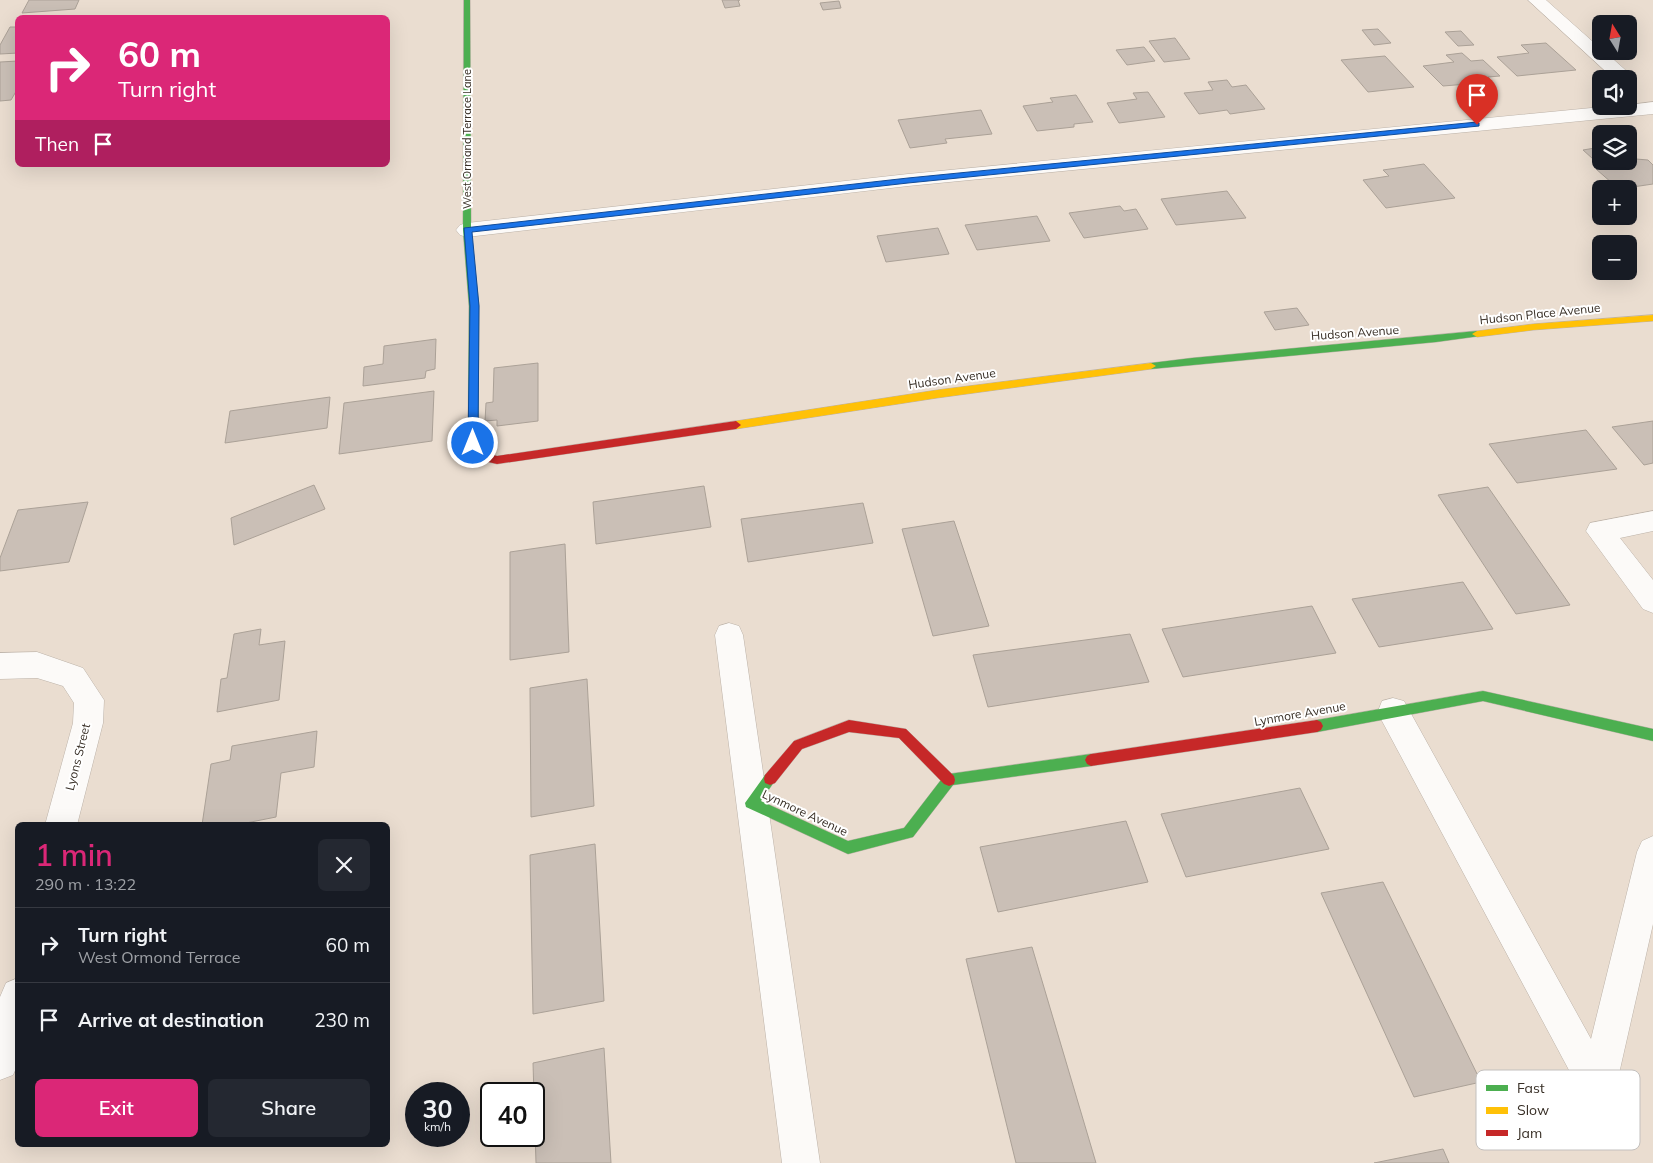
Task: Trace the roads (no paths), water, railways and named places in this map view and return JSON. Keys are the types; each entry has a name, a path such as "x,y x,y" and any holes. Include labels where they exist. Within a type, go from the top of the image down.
{"street":[{"name":"West Ormand Terrace Lane","path":"467,0 467,230 474,306 473,443 480,456"},
{"path":"1536,0 1615,70"},
{"path":"1637,89 1653,103"},
{"path":"467,230 908,180 1653,108"},
{"name":"Hudson Place Avenue","path":"1430,340 1533,327 1653,318"},
{"name":"Hudson Avenue","path":"480,456 497,460 560,452 937,394 1212,358 1430,340"},
{"path":"1653,521 1599,531 1653,601"},
{"path":"729,635 801,1163"},
{"name":"Lyons Street","path":"0,666 37,665 73,676 89,700 88,724 62,822"},
{"name":"Lynmore Avenue","path":"948,780 902,733 849,726 798,745 751,803 848,848 908,833 948,780 1266,735 1483,696 1653,735"},
{"path":"1393,711 1589,1070"},
{"path":"1602,1070 1653,852"},
{"path":"0,1062 15,1006"}]}
